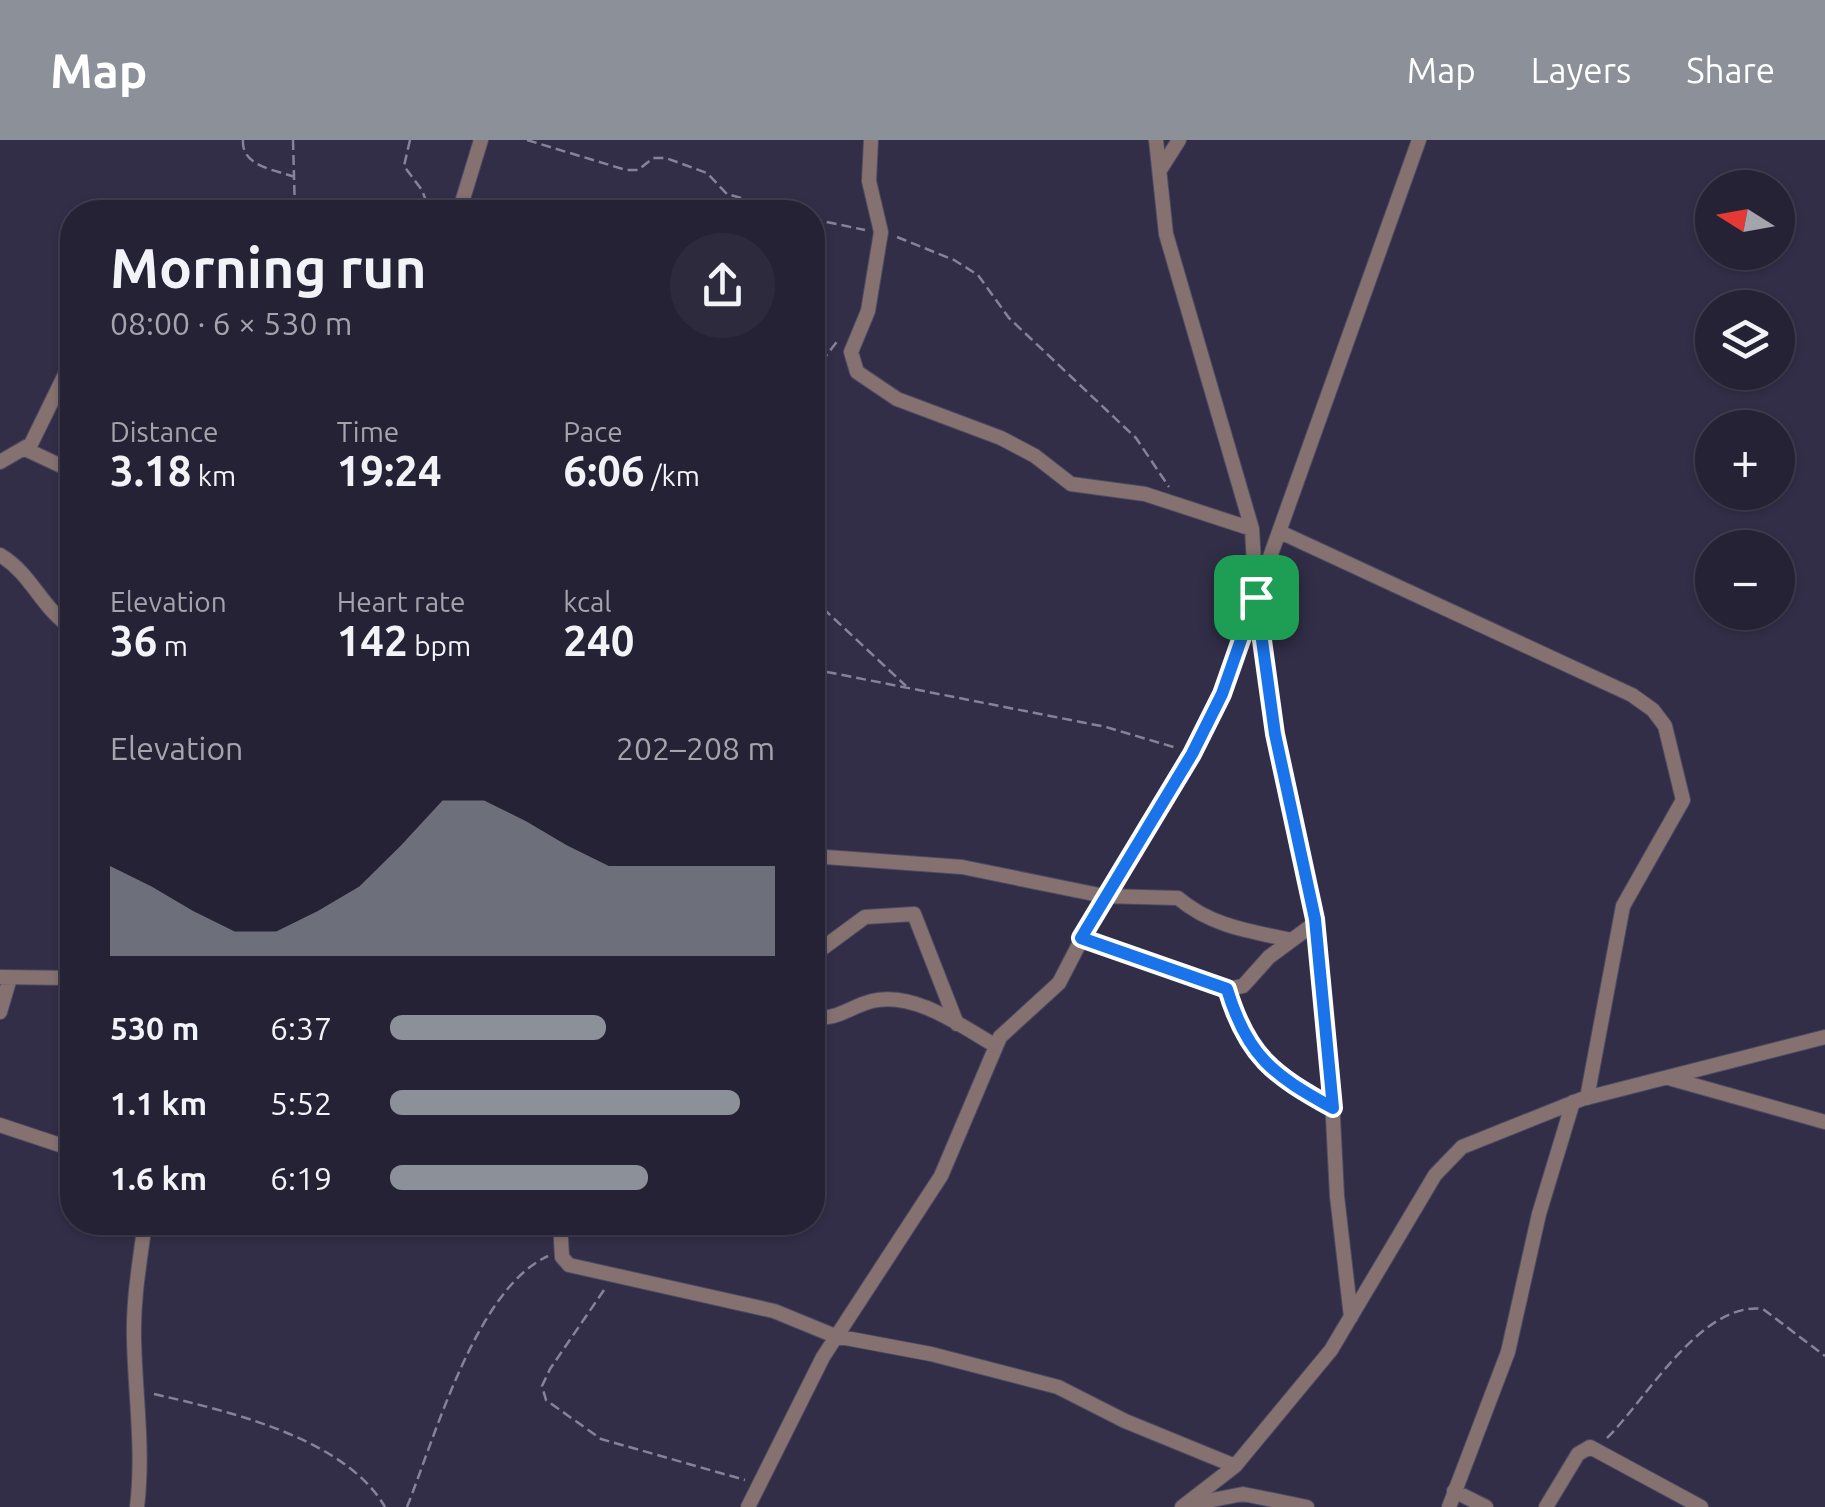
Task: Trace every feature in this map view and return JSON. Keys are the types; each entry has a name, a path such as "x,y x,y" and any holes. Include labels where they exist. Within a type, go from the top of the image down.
{"street":[{"path":"463,200 481,140"},
{"path":"870,140 869,182 881,232 870,301 851,352 857,372 897,400 1001,438 1071,484 1145,494 1252,530"},
{"path":"1156,140 1166,234 1252,530 1256,597 1275,734 1315,923 1333,1108 1337,1196 1352,1317"},
{"path":"1159,171 1178,140"},
{"path":"748,1507 835,1336 941,1176 1007,1027 1048,996 1104,896 1192,754 1222,694 1418,140"},
{"path":"0,462 25,449 60,383"},
{"path":"25,449 60,465"},
{"path":"1280,532 1632,695 1661,718 1680,776 1682,806 1654,847 1624,906 1580,1100 1539,1214 1508,1352 1449,1507"},
{"path":"0,555 27,574 60,619"},
{"path":"825,857 962,867 1104,896 1132,893 1178,898 1200,916 1239,930 1291,940"},
{"path":"825,946 865,917 914,914 957,1024"},
{"path":"1081,938 1227,989 1243,986 1291,940 1315,923"},
{"path":"0,1012 5,978 24,974 60,977"},
{"path":"825,1019 871,1001 890,1000 915,1004 996,1046"},
{"path":"1184,1506 1235,1466 1287,1406 1352,1317 1446,1161 1489,1135 1580,1100 1825,1037"},
{"path":"1670,1078 1825,1122"},
{"path":"0,1125 60,1145"},
{"path":"137,1507 142,1442 136,1278 144,1235"},
{"path":"560,1235 560,1250 568,1265 774,1311 835,1336 931,1354 1058,1386 1125,1421 1235,1466"},
{"path":"1546,1507 1581,1450 1596,1448 1701,1507"},
{"path":"1454,1491 1486,1507"},
{"path":"1184,1506 1243,1494 1307,1507"}],"path":[{"path":"243,140 242,150 250,160 296,178"},
{"path":"293,140 295,200"},
{"path":"410,140 404,166 426,200"},
{"path":"526,140 626,170 638,170 653,158 666,158 707,173 728,194 749,200"},
{"path":"825,221 881,232 954,260 978,275 1009,318 1136,438 1182,506"},
{"path":"825,610 907,688"},
{"path":"825,672 1106,726 1192,754"},
{"path":"1227,989 1242,1038 1258,1057 1274,1073 1333,1108"},
{"path":"407,1507 457,1382 496,1306 530,1264 560,1250"},
{"path":"613,1276 550,1369 542,1386 546,1400 601,1439 760,1483"},
{"path":"1596,1448 1693,1338 1733,1313 1763,1309 1825,1356"},
{"path":"138,1390 278,1429 345,1461 385,1507"}],"route":[{"path":"1256,597 1275,734 1315,919 1333,1108 1274,1073 1258,1057 1242,1038 1227,989 1150,966 1106,944 1081,938 1192,754 1222,694 1256,597"}]}
